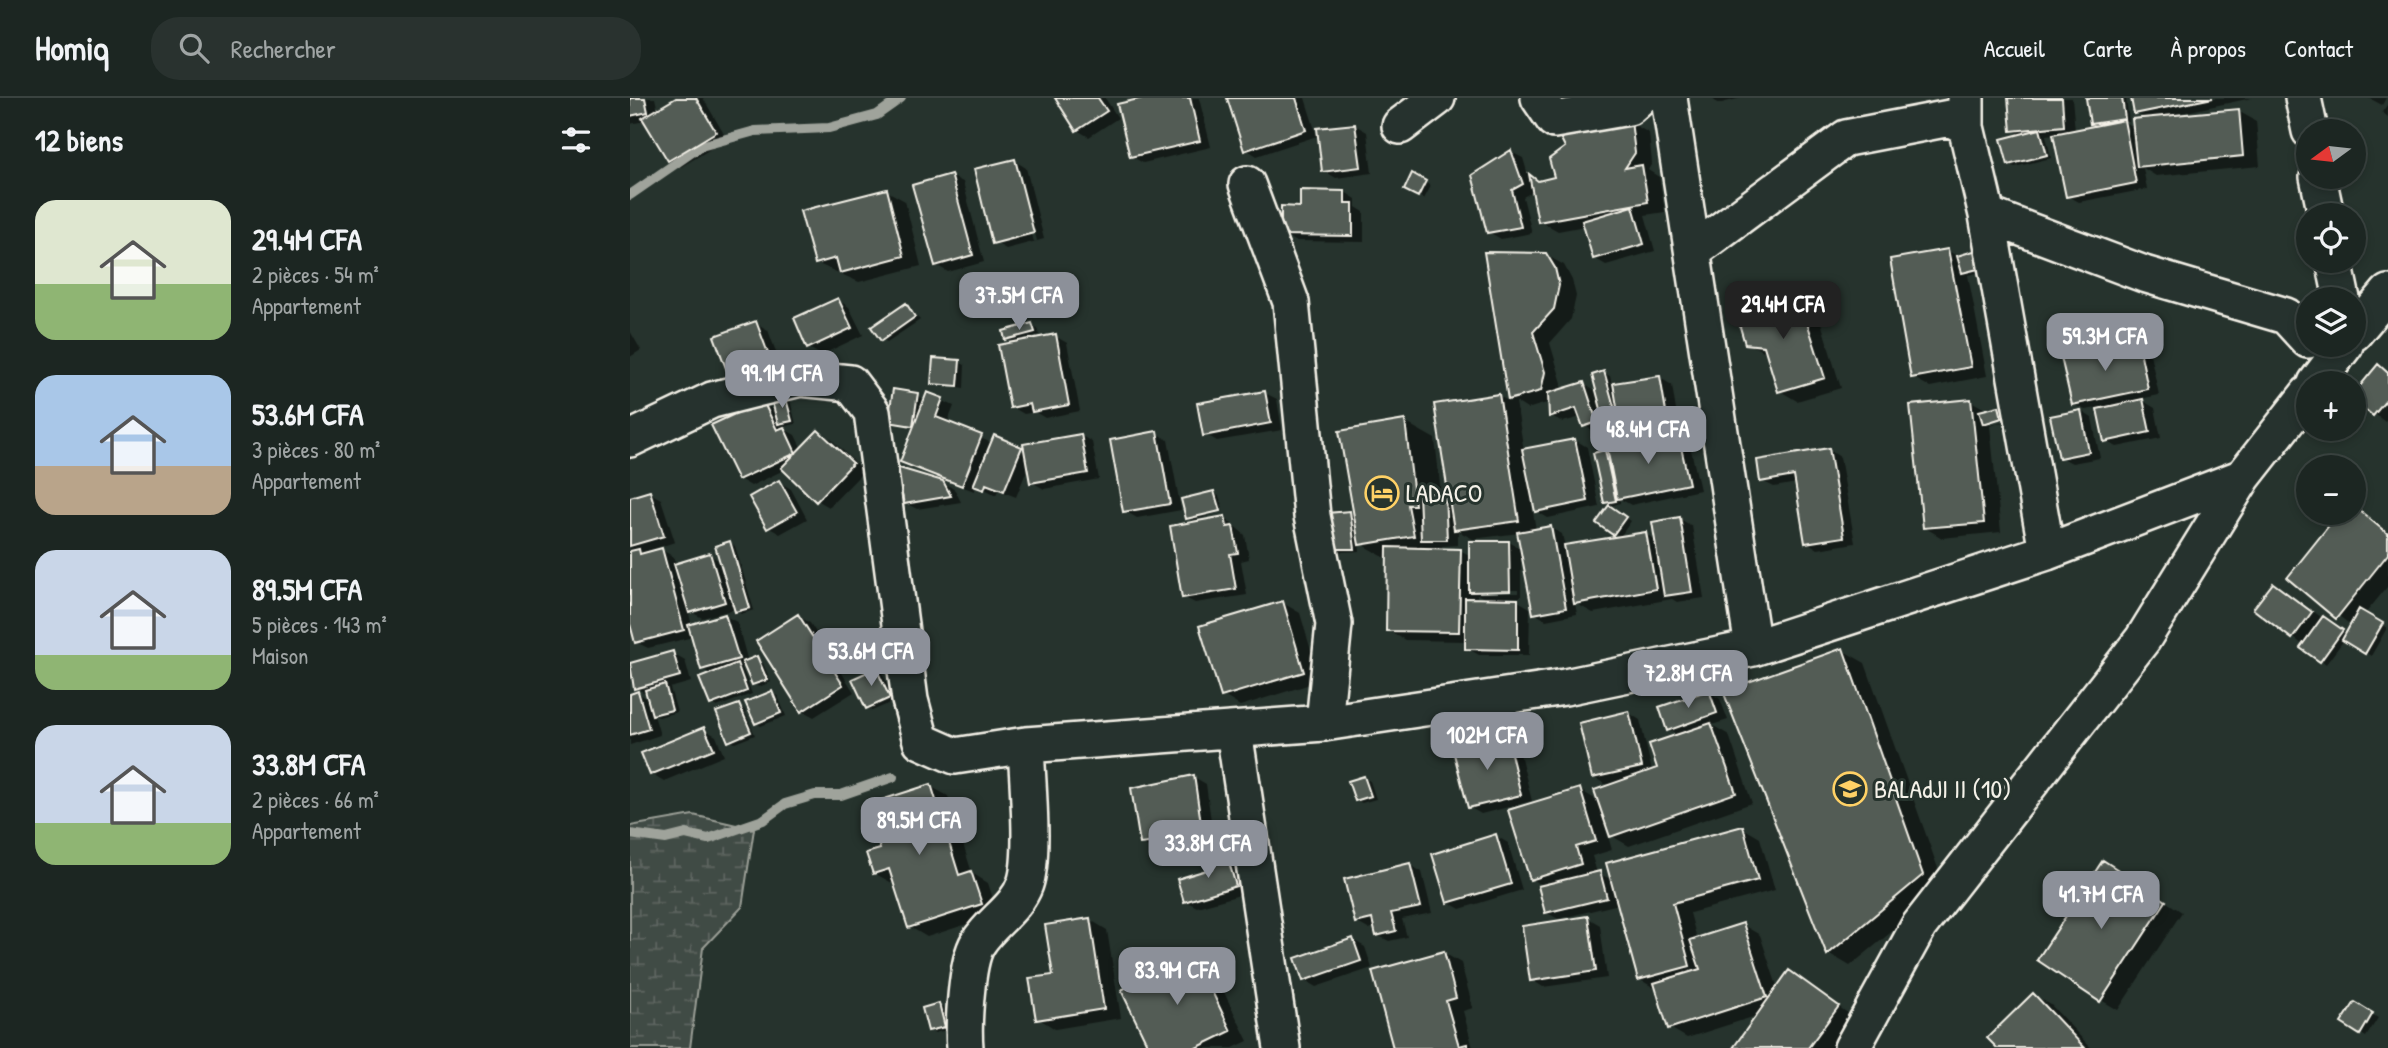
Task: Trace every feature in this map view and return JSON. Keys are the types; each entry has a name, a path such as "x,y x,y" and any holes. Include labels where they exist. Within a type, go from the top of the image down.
{"street":[{"path":"1400,126 1437,98"},
{"path":"1539,98 1554,120 1629,107 1639,98"},
{"path":"1669,98 1753,648"},
{"path":"2303,98 2307,119"},
{"path":"1693,251 1846,138 1950,118 1966,112 2047,552"},
{"path":"1247,184 1291,302 1312,516 1334,624 1324,723"},
{"path":"1987,215 2144,274 2286,316 2296,327"},
{"path":"2366,319 2388,293"},
{"path":"630,439 712,400 800,378 850,383 872,412 910,700 921,741 955,756 1026,745 1324,723 1565,687 1753,648 2047,552 2243,477"},
{"path":"1852,1048 1919,926 2143,639 2243,477 2296,409"},
{"path":"1234,731 1282,1048"},
{"path":"965,1048 967,985 977,944 1014,905 1025,883 1029,823 1026,745"}],"green space":[{"path":"693,815 754,829 742,907 703,948 690,1048 630,1048 630,826"}],"building":[{"path":"630,98 645,98 648,112 630,116"},
{"path":"676,98 696,98 716,132 668,161 642,118"},
{"path":"1055,98 1098,98 1107,111 1076,131"},
{"path":"1143,98 1190,98 1200,141 1130,157 1117,104"},
{"path":"1227,98 1296,98 1306,130 1244,151"},
{"path":"2008,98 2062,98 2064,126 2011,131"},
{"path":"2086,98 2122,98 2125,119 2090,124"},
{"path":"2131,98 2213,98 2134,114"},
{"path":"2239,109 2243,156 2137,167 2132,119"},
{"path":"2124,120 2136,183 2066,197 2053,134"},
{"path":"1631,121 1635,153 1625,168 1642,165 1648,202 1538,222 1529,174 1538,181 1554,177 1549,159 1565,147 1557,131"},
{"path":"1355,124 1361,167 1322,172 1317,128"},
{"path":"2040,129 2047,155 2008,165 2001,139"},
{"path":"1511,150 1523,184 1512,190 1521,227 1487,233 1472,175"},
{"path":"1015,159 1034,233 992,244 974,169"},
{"path":"1412,173 1426,181 1418,197 1404,190"},
{"path":"951,174 973,255 935,266 912,185"},
{"path":"887,189 904,256 840,273 836,258 815,264 800,211"},
{"path":"1300,190 1345,191 1345,203 1353,203 1353,236 1281,235 1281,206 1300,207"},
{"path":"1633,206 1644,244 1593,259 1582,221"},
{"path":"1948,249 1971,367 1911,378 1890,259"},
{"path":"1977,250 1982,268 1962,273 1957,256"},
{"path":"1484,252 1546,253 1555,268 1559,285 1554,309 1533,332 1545,372 1541,391 1508,400"},
{"path":"1798,294 1825,378 1778,392 1764,346 1745,344 1736,313"},
{"path":"838,298 852,328 807,349 794,318"},
{"path":"906,303 915,317 881,341 871,327"},
{"path":"756,321 769,356 727,371 714,336"},
{"path":"1032,323 1035,332 1005,340 1003,331"},
{"path":"1056,334 1069,405 1032,412 1030,404 1010,408 998,345"},
{"path":"2138,340 2148,389 2072,405 2061,357"},
{"path":"933,358 960,360 958,386 931,384"},
{"path":"2378,364 2388,373 2388,398 2373,416 2366,410 2366,378"},
{"path":"1604,371 1615,410 1602,413 1592,375"},
{"path":"1660,376 1668,424 1621,431 1613,383"},
{"path":"1584,382 1597,422 1583,427 1576,408 1549,417 1548,393"},
{"path":"893,389 918,393 913,426 888,422"},
{"path":"1265,391 1271,423 1203,436 1197,403"},
{"path":"927,392 943,398 936,417 982,435 962,486 900,462"},
{"path":"1499,394 1519,521 1454,530 1434,404"},
{"path":"785,395 792,421 778,424 771,398"},
{"path":"1971,399 1984,523 1923,528 1910,405"},
{"path":"2143,399 2150,432 2104,442 2097,409"},
{"path":"763,401 777,430 784,427 796,453 738,480 711,425"},
{"path":"1999,406 2002,418 1983,424 1979,411"},
{"path":"2081,410 2089,452 2059,458 2050,416"},
{"path":"1405,420 1415,505 1408,505 1414,536 1359,545 1339,431"},
{"path":"818,430 853,463 816,502 781,468"},
{"path":"1157,431 1170,504 1123,512 1110,440"},
{"path":"1678,433 1689,484 1617,499 1607,448"},
{"path":"1081,434 1088,473 1030,483 1023,444"},
{"path":"994,435 1022,447 1004,491 986,484 984,490 973,486"},
{"path":"1575,439 1588,501 1535,512 1522,449"},
{"path":"1829,448 1844,537 1805,543 1794,476 1760,482 1757,460"},
{"path":"1605,450 1616,501 1604,503 1593,453"},
{"path":"896,467 943,481 951,496 904,504"},
{"path":"779,480 797,512 767,529 749,497"},
{"path":"650,491 664,536 630,546 630,497"},
{"path":"1214,491 1220,511 1186,519 1181,499"},
{"path":"1445,492 1447,540 1421,540 1419,493"},
{"path":"1609,505 1626,517 1613,535 1596,523"},
{"path":"1350,511 1355,549 1329,549 1327,513"},
{"path":"1225,516 1227,527 1233,526 1238,553 1230,554 1236,589 1182,598 1170,526"},
{"path":"2366,516 2388,534 2388,554 2336,619 2287,578 2329,525 2366,525"},
{"path":"1680,517 1692,592 1664,596 1652,522"},
{"path":"1551,526 1566,608 1533,614 1517,532"},
{"path":"1646,532 1656,589 1574,604 1564,545"},
{"path":"730,541 750,608 735,612 715,546"},
{"path":"1469,541 1509,541 1510,591 1469,592"},
{"path":"1387,547 1461,549 1459,632 1386,631"},
{"path":"662,548 684,630 635,643 630,624 630,551 639,549 640,554"},
{"path":"710,553 725,602 689,613 674,564"},
{"path":"2273,583 2312,612 2292,639 2253,609"},
{"path":"1465,598 1518,599 1518,650 1465,649"},
{"path":"1283,601 1304,672 1221,697 1199,626"},
{"path":"2359,609 2383,623 2365,654 2342,640"},
{"path":"725,614 739,659 701,670 688,625"},
{"path":"798,614 843,685 801,712 756,641"},
{"path":"2323,616 2343,630 2320,662 2300,648"},
{"path":"1843,648 1923,875 1827,955 1723,691"},
{"path":"673,651 680,676 634,689 630,663"},
{"path":"757,656 767,680 752,685 742,662"},
{"path":"737,663 747,691 710,705 699,678"},
{"path":"876,668 890,698 866,709 852,679"},
{"path":"665,684 672,710 652,715 645,690"},
{"path":"1709,690 1717,713 1667,731 1659,707"},
{"path":"638,691 649,729 630,735 630,694"},
{"path":"772,691 781,713 755,724 745,702"},
{"path":"739,704 751,732 728,742 716,712"},
{"path":"1629,711 1642,767 1592,778 1579,723"},
{"path":"1711,723 1736,793 1610,837 1594,790 1657,768 1649,744"},
{"path":"704,727 714,749 650,775 641,753"},
{"path":"1507,737 1521,795 1468,808 1453,750"},
{"path":"1194,775 1203,837 1140,844 1131,788"},
{"path":"1364,776 1371,796 1355,801 1348,781"},
{"path":"931,784 959,875 971,871 982,904 908,928 889,869 873,874 866,853 880,849 866,805"},
{"path":"1580,788 1596,841 1576,847 1581,864 1530,880 1508,810"},
{"path":"1743,826 1758,880 1673,903 1690,966 1638,980 1606,863"},
{"path":"1496,834 1511,884 1447,903 1432,854"},
{"path":"1226,852 1236,886 1184,902 1177,879 1213,868 1209,857"},
{"path":"2103,860 2166,901 2100,1002 2037,960"},
{"path":"1410,863 1421,907 1391,913 1396,931 1376,936 1372,919 1355,923 1344,879"},
{"path":"1600,871 1607,898 1545,913 1538,886"},
{"path":"1588,916 1596,971 1530,981 1522,926"},
{"path":"1090,918 1104,1009 1036,1020 1029,978 1053,975 1045,925"},
{"path":"1743,923 1767,997 1668,1029 1654,983 1700,969 1690,940"},
{"path":"1353,938 1361,961 1303,981 1295,958"},
{"path":"1444,951 1456,998 1446,1001 1459,1046 1467,1044 1468,1048 1393,1048 1372,971"},
{"path":"1194,954 1231,1031 1196,1048 1149,1048 1121,990"},
{"path":"1789,970 1839,1006 1808,1048 1733,1048"},
{"path":"2033,993 2085,1048 1997,1048 1987,1038"},
{"path":"2355,1002 2373,1013 2360,1035 2341,1023"},
{"path":"939,1003 945,1027 928,1031 922,1008"}],"waterway":[{"path":"630,195 701,146 755,131 829,128 877,115 901,98"},
{"path":"630,834 666,839 686,834 708,839 763,820 785,804 815,795 841,795 893,777"}],"place":[{"name":"LADACO","path":"1382,493"},
{"name":"BALAdJI II (10)","path":"1850,789"}]}
